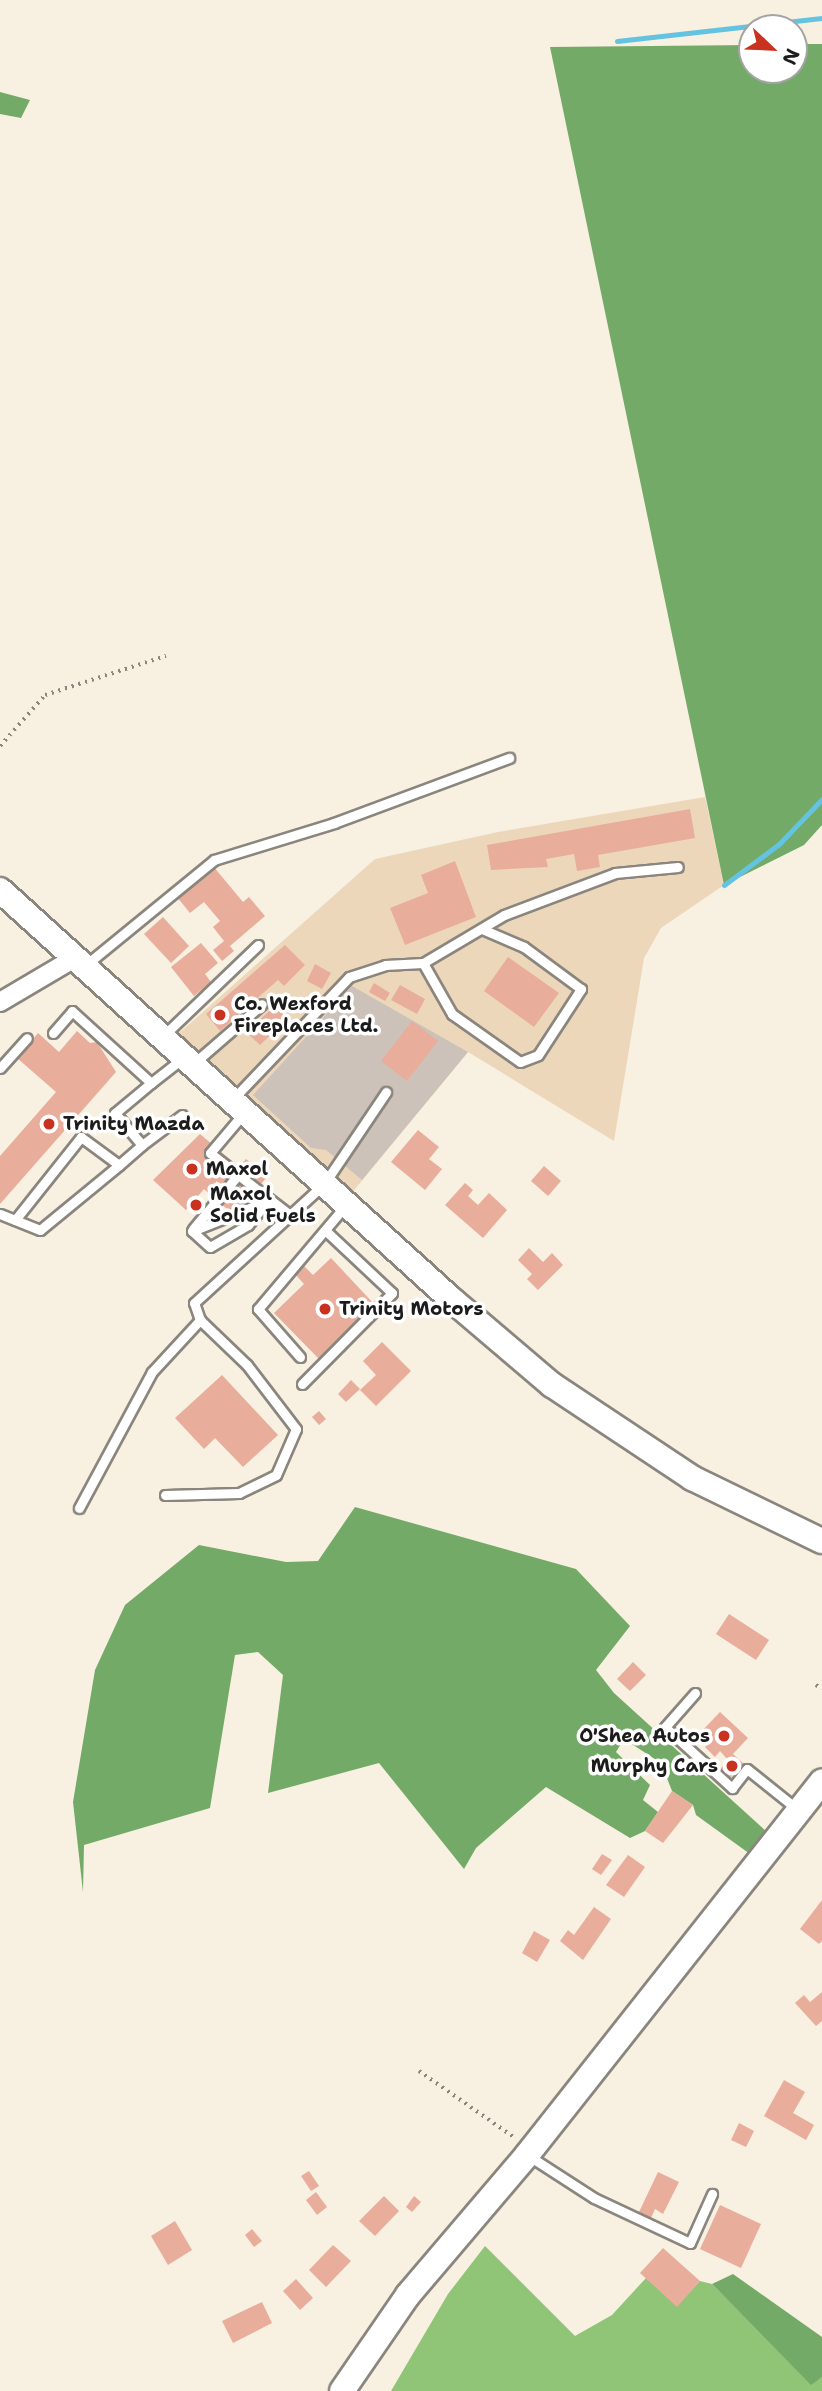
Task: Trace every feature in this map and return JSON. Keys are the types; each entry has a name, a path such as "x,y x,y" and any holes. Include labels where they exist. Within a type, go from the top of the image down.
{"main road":[{"path":"0,890 346,1205 552,1385 692,1478 822,1541"},
{"path":"342,2391 408,2295 529,2152 801,1812 822,1782"}],"street":[{"path":"0,1002 78,963"}],"lane":[{"path":"78,963 214,860 334,823 509,758"},
{"path":"290,1215 210,1153 238,1107 349,977 385,965 423,963 504,915 615,873 678,867"},
{"path":"423,963 452,1014 520,1062 538,1055 581,989 524,947 482,929"},
{"path":"161,1038 258,945"},
{"path":"142,1145 116,1113 151,1083 188,1062 262,1004"},
{"path":"52,1033 72,1011 151,1083"},
{"path":"0,1068 27,1038"},
{"path":"166,1495 239,1493 276,1475 296,1429 247,1365 200,1320 194,1303 324,1184 386,1092"},
{"path":"0,1213 40,1230 182,1115"},
{"path":"15,1220 81,1137 119,1165"},
{"path":"192,1231 238,1175"},
{"path":"192,1231 270,1199"},
{"path":"192,1231 210,1247 248,1225 270,1199"},
{"path":"300,1357 258,1308 346,1205"},
{"path":"302,1384 392,1293 325,1230"},
{"path":"79,1508 152,1372 200,1320"},
{"path":"695,1693 665,1727 732,1788 747,1769 801,1812"},
{"path":"529,2152 594,2198 690,2243 712,2194"}],"path":[{"path":"0,746 45,695 166,656"},
{"path":"816,1685 822,1689"},
{"path":"419,2071 529,2152"}],"shaded area":[{"path":"705,797 724,885 661,928 644,958 614,1141 468,1052 351,1194 177,1035 375,859 498,832"},
{"path":"352,986 468,1052 362,1180 326,1150 311,1148 253,1095"}],"green space":[{"path":"808,44 822,44 822,825 804,845 724,885 550,47 738,45 738,84 808,84"},
{"path":"0,92 30,100 21,118 0,114"},
{"path":"355,1507 576,1569 630,1626 596,1670 614,1693 767,1832 750,1854 696,1815 693,1805 672,1791 661,1763 624,1739 616,1752 650,1785 643,1800 658,1812 645,1831 630,1838 546,1787 476,1848 464,1869 379,1763 268,1793 283,1675 258,1652 235,1655 210,1808 84,1845 83,1892 73,1802 95,1670 125,1605 199,1545 286,1562 318,1561"},
{"path":"485,2246 575,2336 612,2315 646,2278 677,2306 700,2281 712,2284 811,2384 822,2377 822,2391 391,2391 448,2294"},
{"path":"733,2274 822,2337 822,2377 811,2385 712,2284"}],"building":[{"path":"690,809 695,838 598,855 600,867 577,871 574,854 546,859 548,867 491,870 487,845"},
{"path":"455,861 476,917 405,945 390,908 428,893 421,875"},
{"path":"213,866 243,902 249,897 265,916 230,946 234,951 222,961 213,950 224,941 213,927 220,921 204,902 190,913 177,897"},
{"path":"163,917 189,946 171,963 144,934"},
{"path":"201,943 218,963 205,974 211,982 194,996 171,967"},
{"path":"285,945 305,965 284,986 278,980 220,1031 206,1014"},
{"path":"508,957 559,993 534,1027 484,991"},
{"path":"315,964 331,973 322,989 307,981"},
{"path":"374,983 390,993 385,1001 369,992"},
{"path":"400,985 425,999 417,1014 391,1000"},
{"path":"276,1005 288,1018 260,1045 246,1032"},
{"path":"412,1021 438,1041 407,1081 381,1061"},
{"name":"Trinity Mazda","path":"77,1031 90,1043 97,1042 116,1072 0,1204 0,1156 56,1092 17,1058 38,1033 59,1052"},
{"path":"418,1130 439,1147 429,1159 442,1169 425,1190 391,1162"},
{"path":"200,1134 239,1167 246,1159 267,1177 234,1215 204,1189 186,1210 153,1180"},
{"path":"544,1166 561,1181 548,1196 531,1181"},
{"path":"465,1183 473,1190 468,1196 478,1205 489,1193 507,1210 483,1238 445,1205"},
{"path":"529,1248 543,1262 552,1253 563,1265 538,1290 527,1279 532,1274 518,1260"},
{"name":"Trinity Motors","path":"331,1258 375,1305 319,1359 274,1313 304,1284 295,1274 304,1266 313,1275"},
{"path":"382,1342 411,1371 376,1406 360,1390 376,1375 363,1361"},
{"path":"222,1375 278,1435 243,1467 215,1438 204,1449 175,1418"},
{"path":"351,1380 360,1389 346,1402 338,1394"},
{"path":"319,1411 326,1419 319,1425 312,1417"},
{"path":"729,1614 769,1640 756,1660 716,1634"},
{"path":"633,1662 646,1675 630,1691 617,1679"},
{"name":"O'Shea Autos","path":"720,1712 748,1738 733,1754 744,1764 731,1777 721,1768 728,1760 720,1751 715,1757 705,1747 710,1742 700,1733"},
{"path":"672,1791 693,1805 663,1843 645,1831"},
{"path":"602,1854 612,1860 601,1875 592,1869"},
{"path":"628,1855 645,1867 624,1897 606,1885"},
{"path":"822,1900 822,1941 819,1944 800,1929"},
{"path":"594,1907 611,1919 583,1960 560,1941 568,1930 574,1935"},
{"path":"534,1931 550,1940 537,1962 522,1953"},
{"path":"822,1992 822,2021 816,2026 795,2003 804,1995 810,2002"},
{"path":"784,2080 805,2092 793,2113 814,2125 806,2140 764,2116"},
{"path":"739,2123 754,2131 746,2147 731,2140"},
{"path":"309,2171 319,2186 311,2191 301,2176"},
{"path":"658,2172 679,2182 663,2214 655,2209 651,2218 639,2212"},
{"path":"316,2192 327,2207 317,2215 306,2200"},
{"path":"384,2196 399,2211 375,2236 359,2221"},
{"path":"414,2196 421,2202 412,2212 406,2207"},
{"path":"720,2205 761,2224 741,2268 700,2249"},
{"path":"175,2221 192,2250 168,2265 151,2236"},
{"path":"252,2229 262,2241 254,2247 245,2235"},
{"path":"333,2245 351,2261 326,2287 309,2270"},
{"path":"663,2248 700,2281 677,2307 640,2273"},
{"path":"296,2279 313,2298 300,2310 283,2291"},
{"path":"262,2302 272,2323 233,2343 222,2321"}],"waterway":[{"path":"617,41 822,18"},
{"path":"724,885 779,844 822,799"}],"place":[{"name":"Co. Wexford Fireplaces Ltd.","path":"220,1015"},
{"name":"Trinity Mazda","path":"49,1124"},
{"name":"Maxol","path":"192,1169"},
{"name":"Maxol Solid Fuels","path":"196,1205"},
{"name":"Trinity Motors","path":"325,1309"},
{"name":"O'Shea Autos","path":"724,1736"},
{"name":"Murphy Cars","path":"732,1766"}]}
